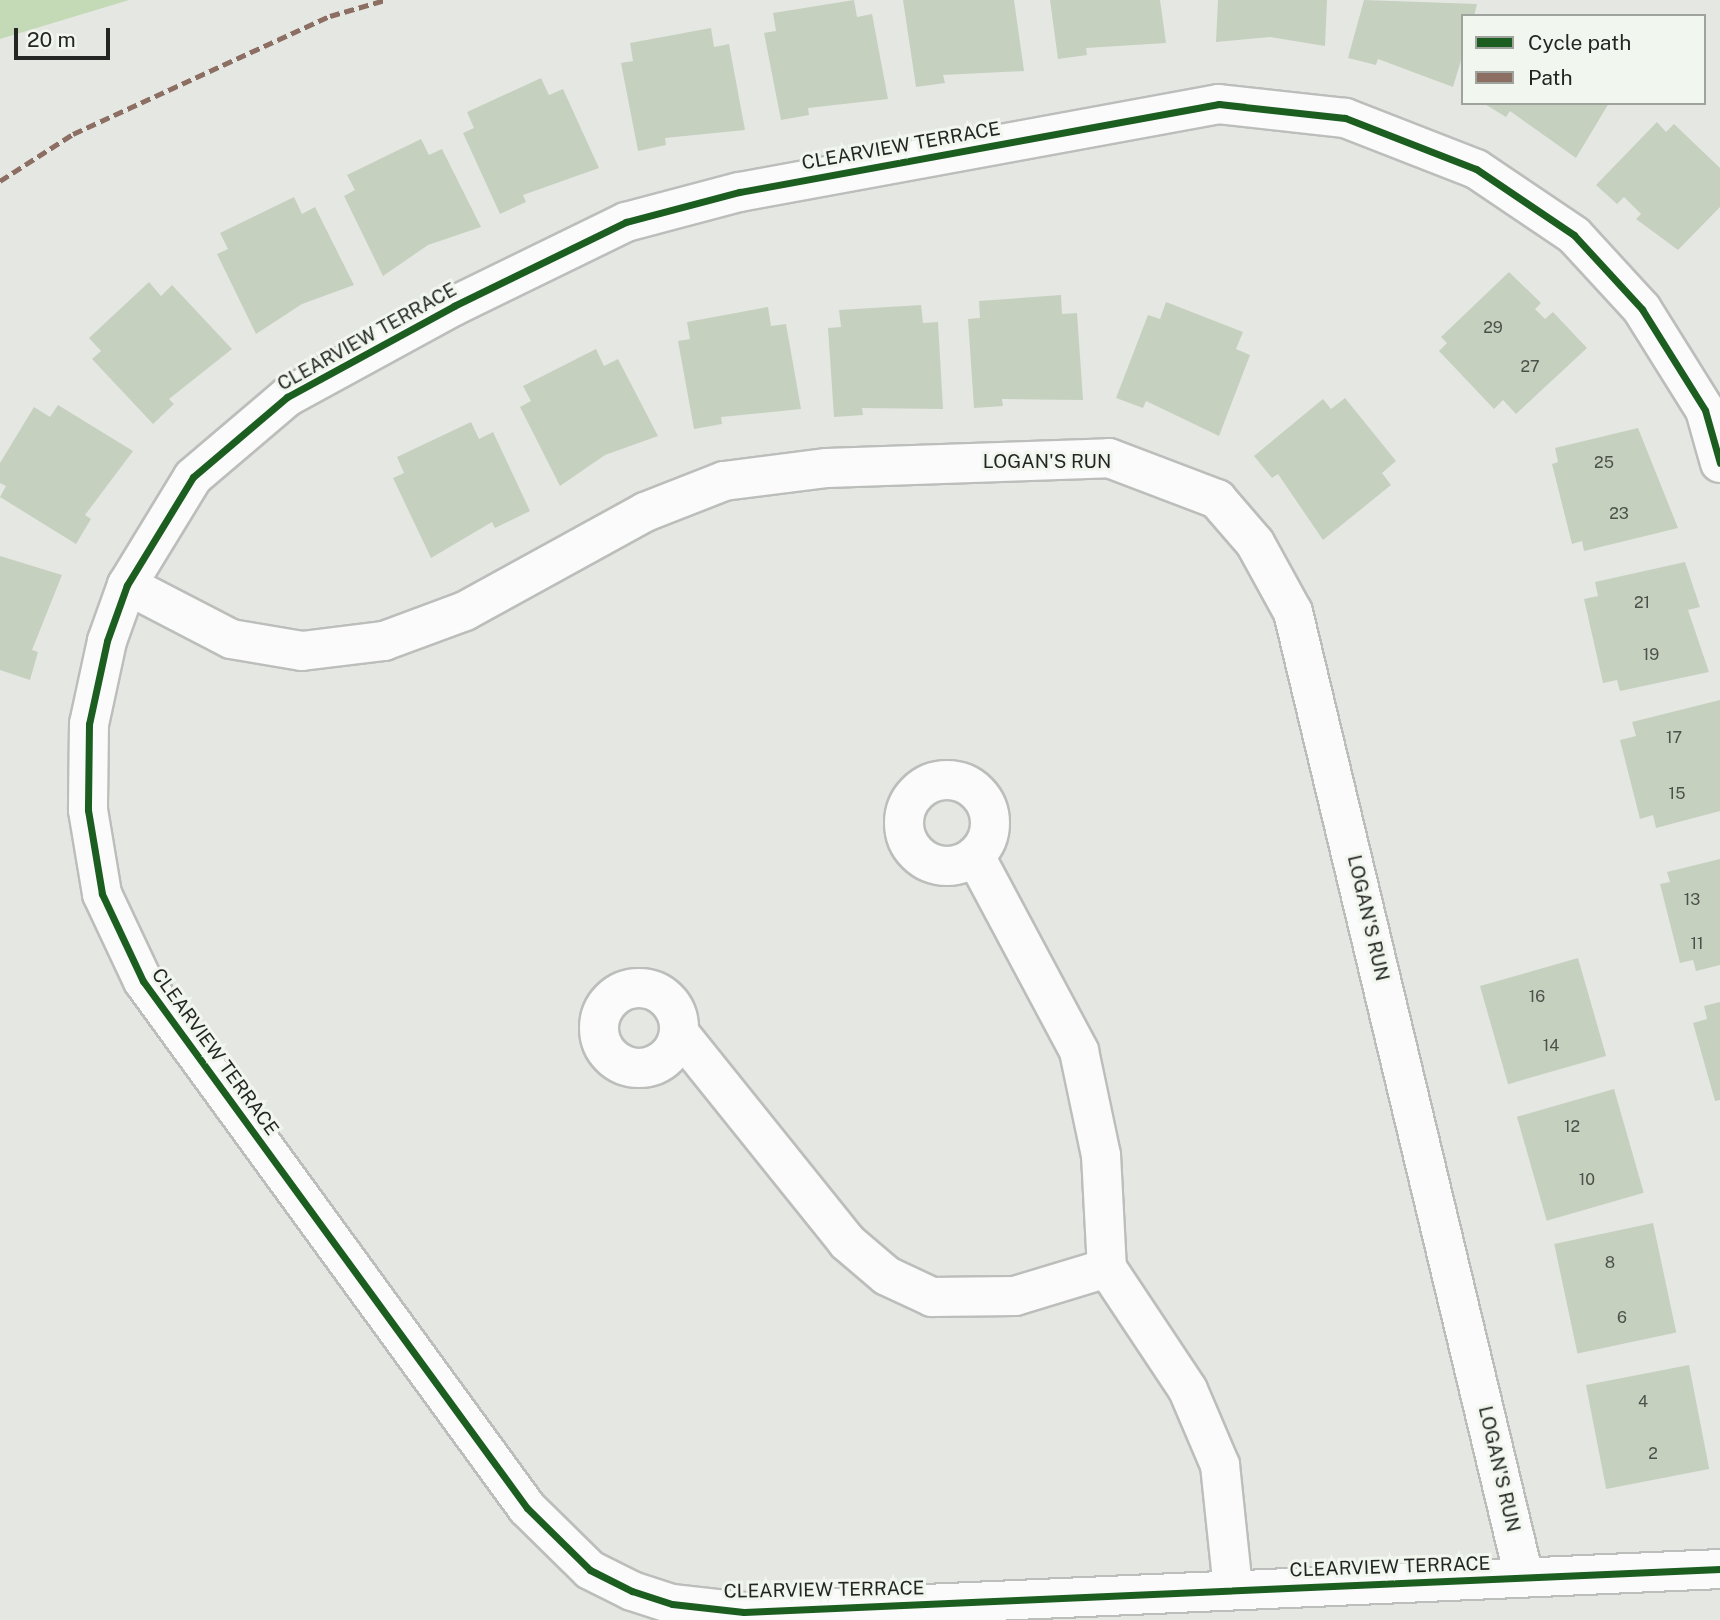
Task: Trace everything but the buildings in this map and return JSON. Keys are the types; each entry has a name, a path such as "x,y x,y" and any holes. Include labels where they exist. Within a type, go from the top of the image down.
{"street":[{"name":"CLEARVIEW TERRACE","path":"1720,463 1705,410 1642,309 1574,235 1476,169 1422,143 1345,118 1219,104 738,192 626,222 287,397 193,477 127,586 89,724 88,810 102,894 143,981 527,1508 590,1570 672,1604 744,1612 1233,1588 1720,1569"},
{"name":"LOGAN'S RUN","path":"127,586 231,639 302,651 384,641 465,611 645,512 723,481 827,468 1109,458 1217,499 1255,543 1293,611 1524,1577"},
{"path":"975,856 1079,1052 1101,1155 1107,1268 1188,1390 1220,1465 1233,1588"},
{"path":"680,1034 847,1242 887,1276 932,1297 1015,1296 1107,1268"}],"green space":[{"path":"0,0 129,0 0,39"}],"marked path":[{"path":"0,181 73,134 330,16 385,0"}],"cycle path":[{"path":"1720,463 1705,410 1642,309 1574,235 1476,169 1345,118 1219,104 739,192 626,222 454,306 287,397 193,477 127,585 107,641 89,724 88,810 102,894 143,981 527,1508 590,1570 632,1591 672,1604 744,1612 1720,1569"}]}
